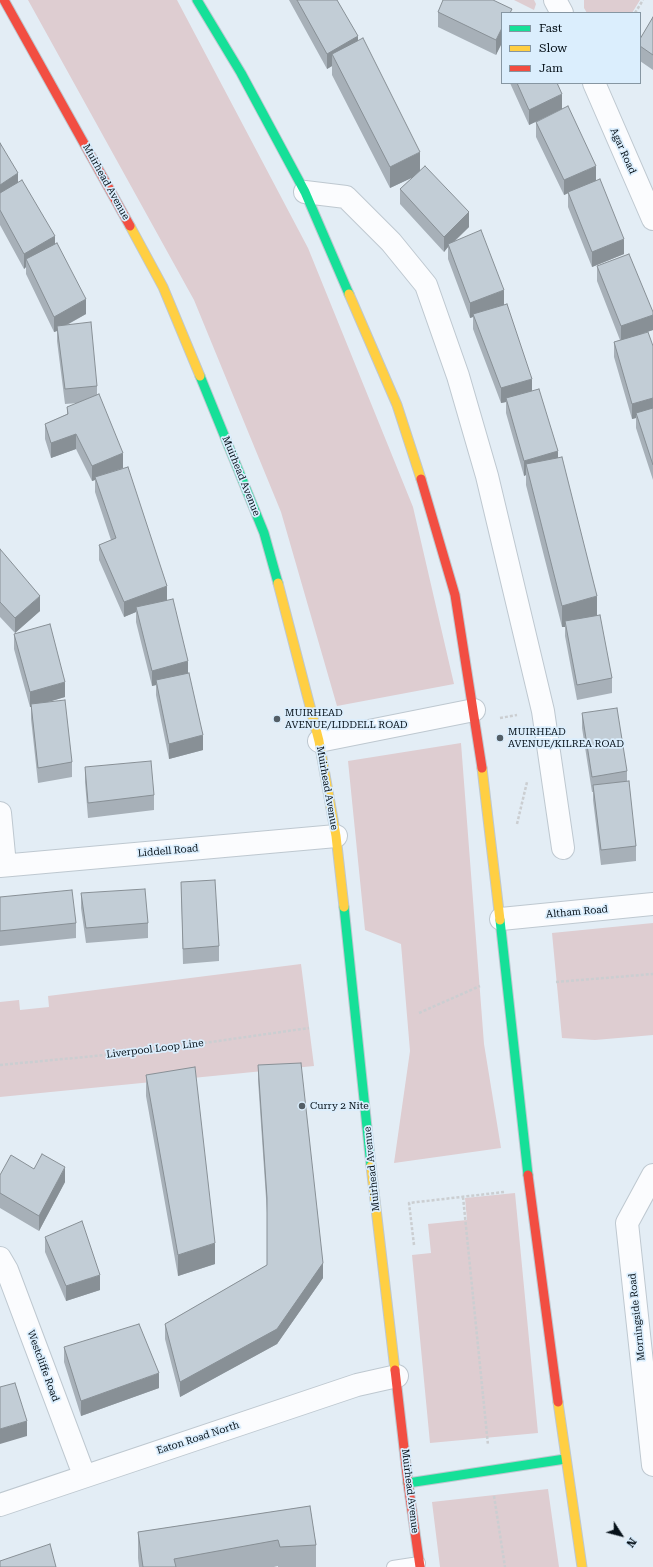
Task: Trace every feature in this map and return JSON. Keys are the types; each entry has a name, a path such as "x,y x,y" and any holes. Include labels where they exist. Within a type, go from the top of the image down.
{"street":[{"name":"Muirhead Avenue","path":"4,0 163,287 264,533 294,642 319,741 336,836 368,1138 419,1565"},
{"path":"196,0 240,73 305,192 397,405 456,595 475,716 500,919 529,1182 565,1459 582,1567"},
{"path":"555,0 561,12"},
{"name":"Agar Road","path":"594,84 653,219"},
{"path":"305,192 346,197 391,242 426,285 458,376 487,476 543,712 563,848"},
{"path":"319,741 475,716"},
{"path":"0,813 3,866"},
{"name":"Liddell Road","path":"3,866 336,836"},
{"name":"Altham Road","path":"500,919 653,904"},
{"name":"Morningside Road","path":"653,1175 628,1223 653,1465"},
{"name":"Westcliffe Road","path":"0,1258 7,1270 84,1476"},
{"name":"Eaton Road North","path":"0,1505 357,1384 397,1376"},
{"path":"408,1483 565,1459"}],"lane":[{"path":"393,1567 419,1565"}],"path":[{"path":"636,12 643,0"},
{"path":"475,716 543,712"},
{"path":"516,824 527,779"},
{"path":"556,982 653,974"},
{"path":"419,1013 480,986"},
{"name":"Liverpool Loop Line","path":"0,1065 148,1051 309,1028"},
{"path":"414,1245 409,1203 508,1192"},
{"path":"463,1197 491,1470 505,1567"}],"shaded area":[{"path":"28,0 177,0 308,248 413,507 454,684 337,706 281,512 194,300"},
{"path":"514,0 534,0 536,4 534,10"},
{"path":"584,0 640,0 633,12 586,12 584,8"},
{"path":"461,743 484,1044 501,1148 394,1163 410,1051 401,944 365,930 348,761"},
{"path":"653,923 653,1035 595,1040 562,1038 552,933"},
{"path":"301,964 314,1066 0,1097 0,1002 19,1000 20,1010 49,1007 48,996"},
{"path":"515,1193 538,1433 430,1443 412,1255 431,1253 428,1224 467,1220 465,1198"},
{"path":"548,1489 559,1567 440,1567 432,1502"}],"building":[{"path":"297,0 337,0 358,36 327,54"},
{"path":"443,0 493,0 512,9 510,12 501,12 501,30 496,40 438,12"},
{"path":"653,17 653,55 641,47 641,37"},
{"path":"363,38 420,152 390,167 332,54"},
{"path":"517,84 557,84 562,94 529,110"},
{"path":"568,106 596,166 564,180 536,122"},
{"path":"0,143 18,173 0,185"},
{"path":"425,166 469,212 444,237 400,189"},
{"path":"600,179 624,239 592,252 568,192"},
{"path":"22,180 55,236 24,254 0,210 0,193"},
{"path":"481,230 504,290 470,303 448,244"},
{"path":"57,243 86,299 54,317 26,259"},
{"path":"629,254 653,315 621,326 597,266"},
{"path":"507,304 532,379 501,388 473,314"},
{"path":"91,322 97,386 65,389 57,326"},
{"path":"648,332 653,346 653,398 632,404 614,342"},
{"path":"539,389 558,451 524,461 506,398"},
{"path":"99,394 123,453 92,466 76,434 51,443 45,424 68,414 67,407"},
{"path":"653,408 653,465 636,413"},
{"path":"562,457 597,596 562,606 526,464"},
{"path":"128,467 167,586 124,602 99,545 116,538 95,477"},
{"path":"0,549 40,596 15,618 0,602"},
{"path":"173,599 188,661 152,671 136,607"},
{"path":"600,615 612,678 577,685 565,621"},
{"path":"50,624 65,682 30,692 14,634"},
{"path":"189,673 203,735 169,744 156,680"},
{"path":"65,700 72,762 38,768 31,704"},
{"path":"617,708 627,771 592,777 582,713"},
{"path":"151,761 154,795 88,803 85,767"},
{"path":"629,781 636,846 601,850 593,785"},
{"path":"215,880 219,946 183,949 181,882"},
{"path":"145,889 148,923 86,928 81,893"},
{"path":"72,890 76,923 0,931 0,897"},
{"path":"301,1063 323,1263 277,1329 180,1382 165,1324 267,1265 267,1198 258,1065"},
{"path":"195,1067 215,1243 178,1255 146,1075"},
{"path":"42,1154 65,1167 39,1216 0,1193 0,1175 11,1155 34,1169"},
{"path":"82,1221 100,1275 66,1286 45,1237"},
{"path":"139,1324 159,1373 81,1401 64,1347"},
{"path":"15,1383 27,1421 0,1429 0,1387"},
{"path":"310,1506 316,1545 280,1547 278,1540 174,1559 176,1567 143,1567 138,1532"},
{"path":"50,1544 56,1567 0,1567 0,1561"}],"traffic: fast":[{"path":"197,0 241,73 305,192 349,294"},
{"path":"200,376 264,533 278,583"},
{"path":"344,907 371,1166"},
{"path":"500,920 528,1175"},
{"path":"408,1483 565,1459"}],"traffic: slow":[{"path":"130,226 163,287 200,376"},
{"path":"349,294 397,405 421,479"},
{"path":"278,583 319,741 336,836 344,907"},
{"path":"482,768 500,920"},
{"path":"371,1166 395,1370"},
{"path":"558,1402 582,1567"}],"traffic: jam":[{"path":"4,0 130,226"},
{"path":"421,479 455,595 482,768"},
{"path":"528,1175 558,1402"},
{"path":"395,1370 408,1483 420,1567"}],"place":[{"name":"MUIRHEAD AVENUE/LIDDELL ROAD","path":"277,719"},
{"name":"MUIRHEAD AVENUE/KILREA ROAD","path":"500,738"},
{"name":"Curry 2 Nite","path":"302,1106"}]}
